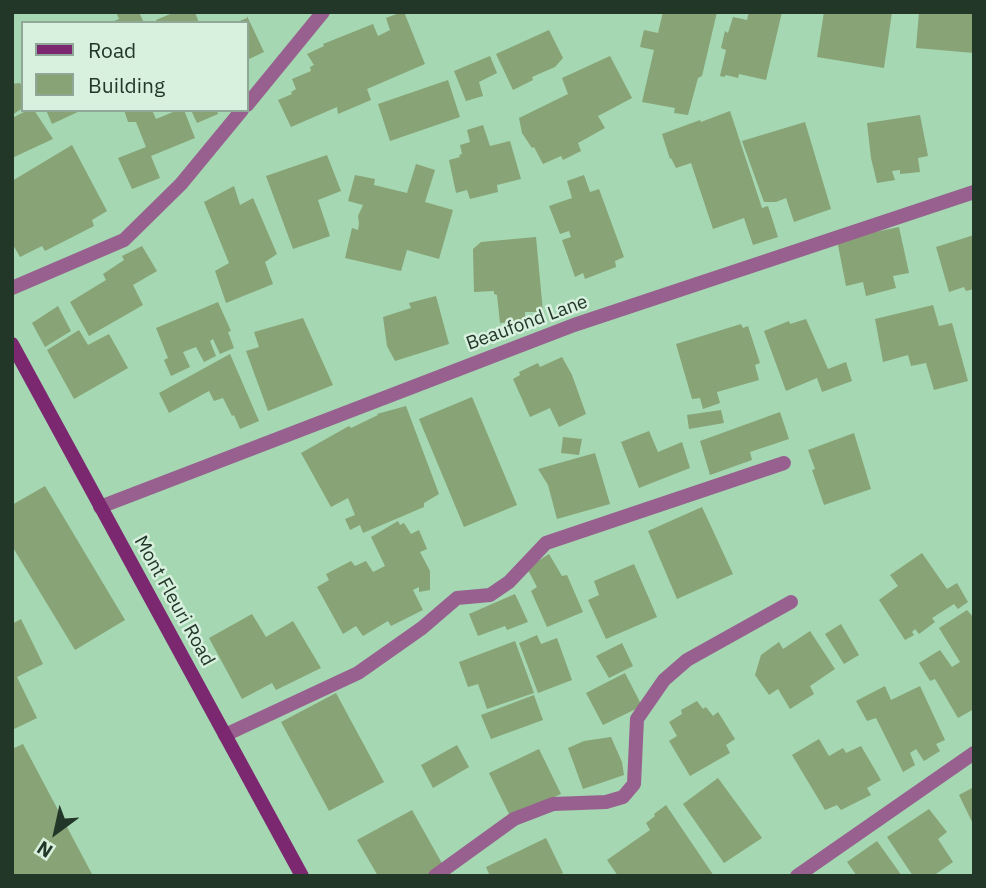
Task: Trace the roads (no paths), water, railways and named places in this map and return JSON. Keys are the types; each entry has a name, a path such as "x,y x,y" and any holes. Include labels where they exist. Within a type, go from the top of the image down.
{"main road":[{"name":"Mont Fleuri Road","path":"12,344 302,876"}],"street":[{"path":"248,104 323,12"},
{"path":"12,288 124,240 181,184 240,112"},
{"name":"Beaufond Lane","path":"100,506 574,325 974,192"},
{"path":"225,735 358,673 422,628 457,598 490,595 509,582 546,543 784,463"},
{"path":"435,876 514,819 553,804 606,802 623,797 634,783 637,719 664,680 687,660 791,602"},
{"path":"797,876 974,753"}]}
